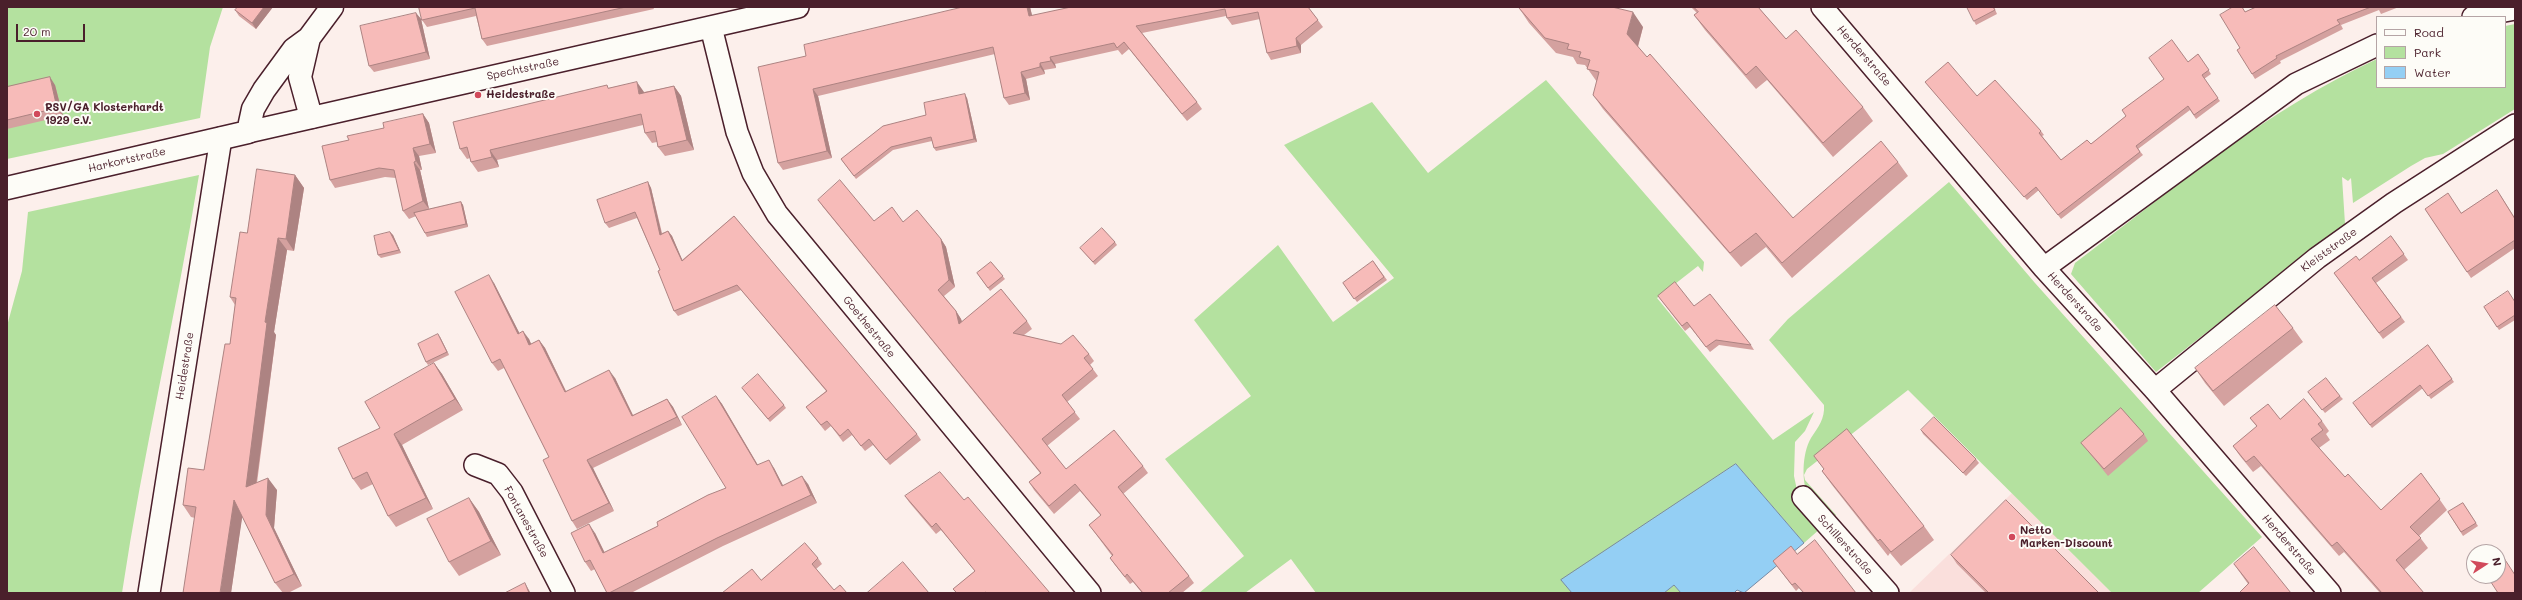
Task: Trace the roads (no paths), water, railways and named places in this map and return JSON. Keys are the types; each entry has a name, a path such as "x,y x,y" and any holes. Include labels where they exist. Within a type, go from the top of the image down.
{"street":[{"path":"248,132 252,108 264,90 294,49 309,38 332,7"},
{"name":"Spechtstraße","path":"248,132 798,7"},
{"name":"Herderstraße","path":"1822,7 2044,268 2154,390 2330,593"},
{"path":"2478,16 2515,9"},
{"name":"Goethestraße","path":"711,27 737,132 753,173 777,214 1090,593"},
{"path":"309,38 300,77 311,117"},
{"path":"2044,268 2296,84 2376,45"},
{"name":"Kleiststraße","path":"2154,390 2317,258 2437,174 2515,125"},
{"name":"Harkortstraße","path":"7,188 248,132"},
{"name":"Heidestraße","path":"150,593 221,138"},
{"name":"Fontanestraße","path":"475,465 498,474 512,492 564,593"},
{"name":"Schillerstraße","path":"1803,497 1888,593"}],"water":[{"path":"1736,464 1804,543 1744,593 1737,590 1734,593 1681,593 1674,585 1664,593 1572,593 1561,580"}],"place":[{"name":"Heidestraße","path":"478,95"},
{"name":"RSV/GA Klosterhardt 1929 e.V.","path":"37,114"},
{"name":"Netto Marken-Discount","path":"2012,537"}]}
